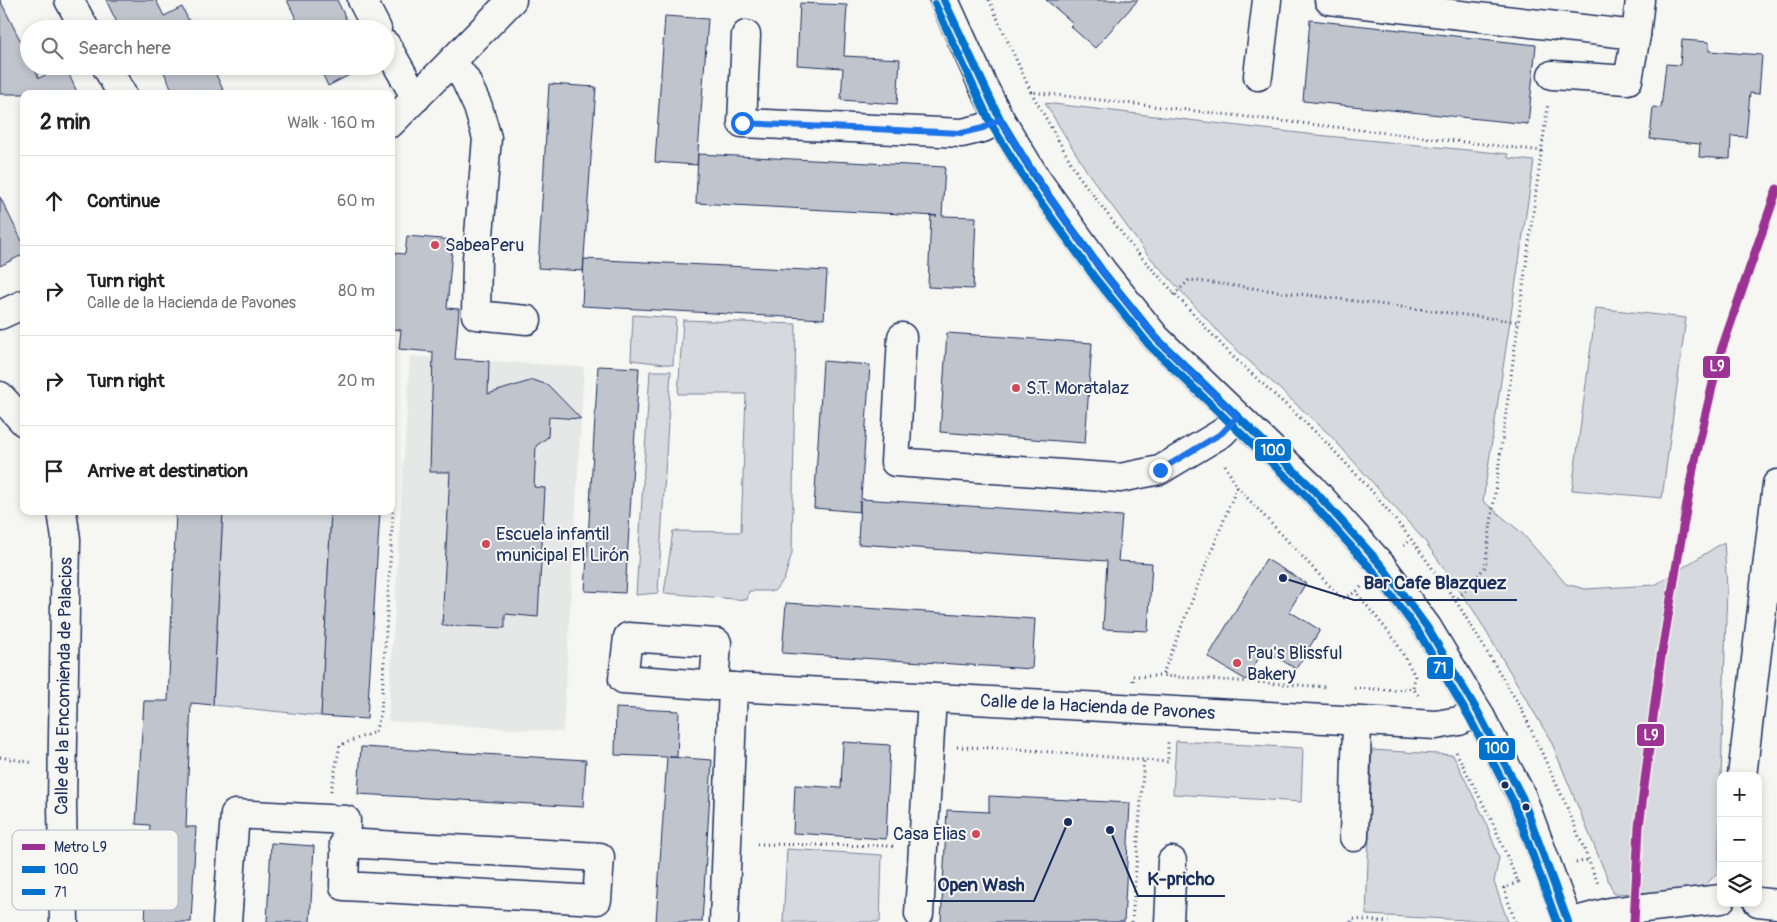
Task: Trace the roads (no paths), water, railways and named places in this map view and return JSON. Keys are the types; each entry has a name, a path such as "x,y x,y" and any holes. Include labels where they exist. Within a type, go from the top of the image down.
{"street":[{"path":"69,0 80,20"},
{"path":"362,0 372,20"},
{"path":"395,119 512,0"},
{"path":"944,0 1000,119 1037,180 1103,272 1156,338 1312,488 1382,566 1427,627 1478,712 1522,797 1568,922"},
{"path":"1258,76 1267,0"},
{"path":"1329,0 1636,35"},
{"path":"1552,75 1628,80 1640,0"},
{"path":"746,35 742,123 962,133 983,128 1000,119"},
{"path":"395,61 416,98"},
{"path":"452,62 466,79 478,107 487,138 477,259 476,315 527,320"},
{"path":"111,75 120,90"},
{"path":"0,315 20,306"},
{"path":"902,337 895,462 1120,478 1160,470 1222,433 1237,417"},
{"path":"0,396 20,418"},
{"path":"1743,772 1774,536 1777,484"},
{"name":"Calle de la Encomienda de Palacios","path":"62,830 66,539 63,515"},
{"name":"Calle de la Hacienda de Pavones","path":"724,922 724,687 1436,725 1459,721 1478,712"},
{"path":"919,914 932,698"},
{"path":"1354,837 1357,721"},
{"path":"227,922 236,814 346,820 344,843 344,886 597,900 600,857 344,843"},
{"path":"1169,922 1172,861"},
{"path":"1572,922 1610,912 1717,899"},
{"path":"1762,902 1777,904"}],"metro line":[{"name":"L9","path":"1634,922 1639,827 1660,663 1693,469 1719,357 1777,189"}],"place":[{"name":"SabeaPeru","path":"435,245"},
{"name":"S.T. Moratalaz","path":"1016,388"},
{"name":"Escuela infantil municipal El Lirón","path":"486,544"},
{"name":"Bar Cafe Blazquez","path":"1283,578"},
{"name":"Pau's Blissful Bakery","path":"1237,663"},
{"name":"Open Wash","path":"1068,822"},
{"name":"K-pricho","path":"1110,830"},
{"name":"Casa Elias","path":"976,834"}]}
